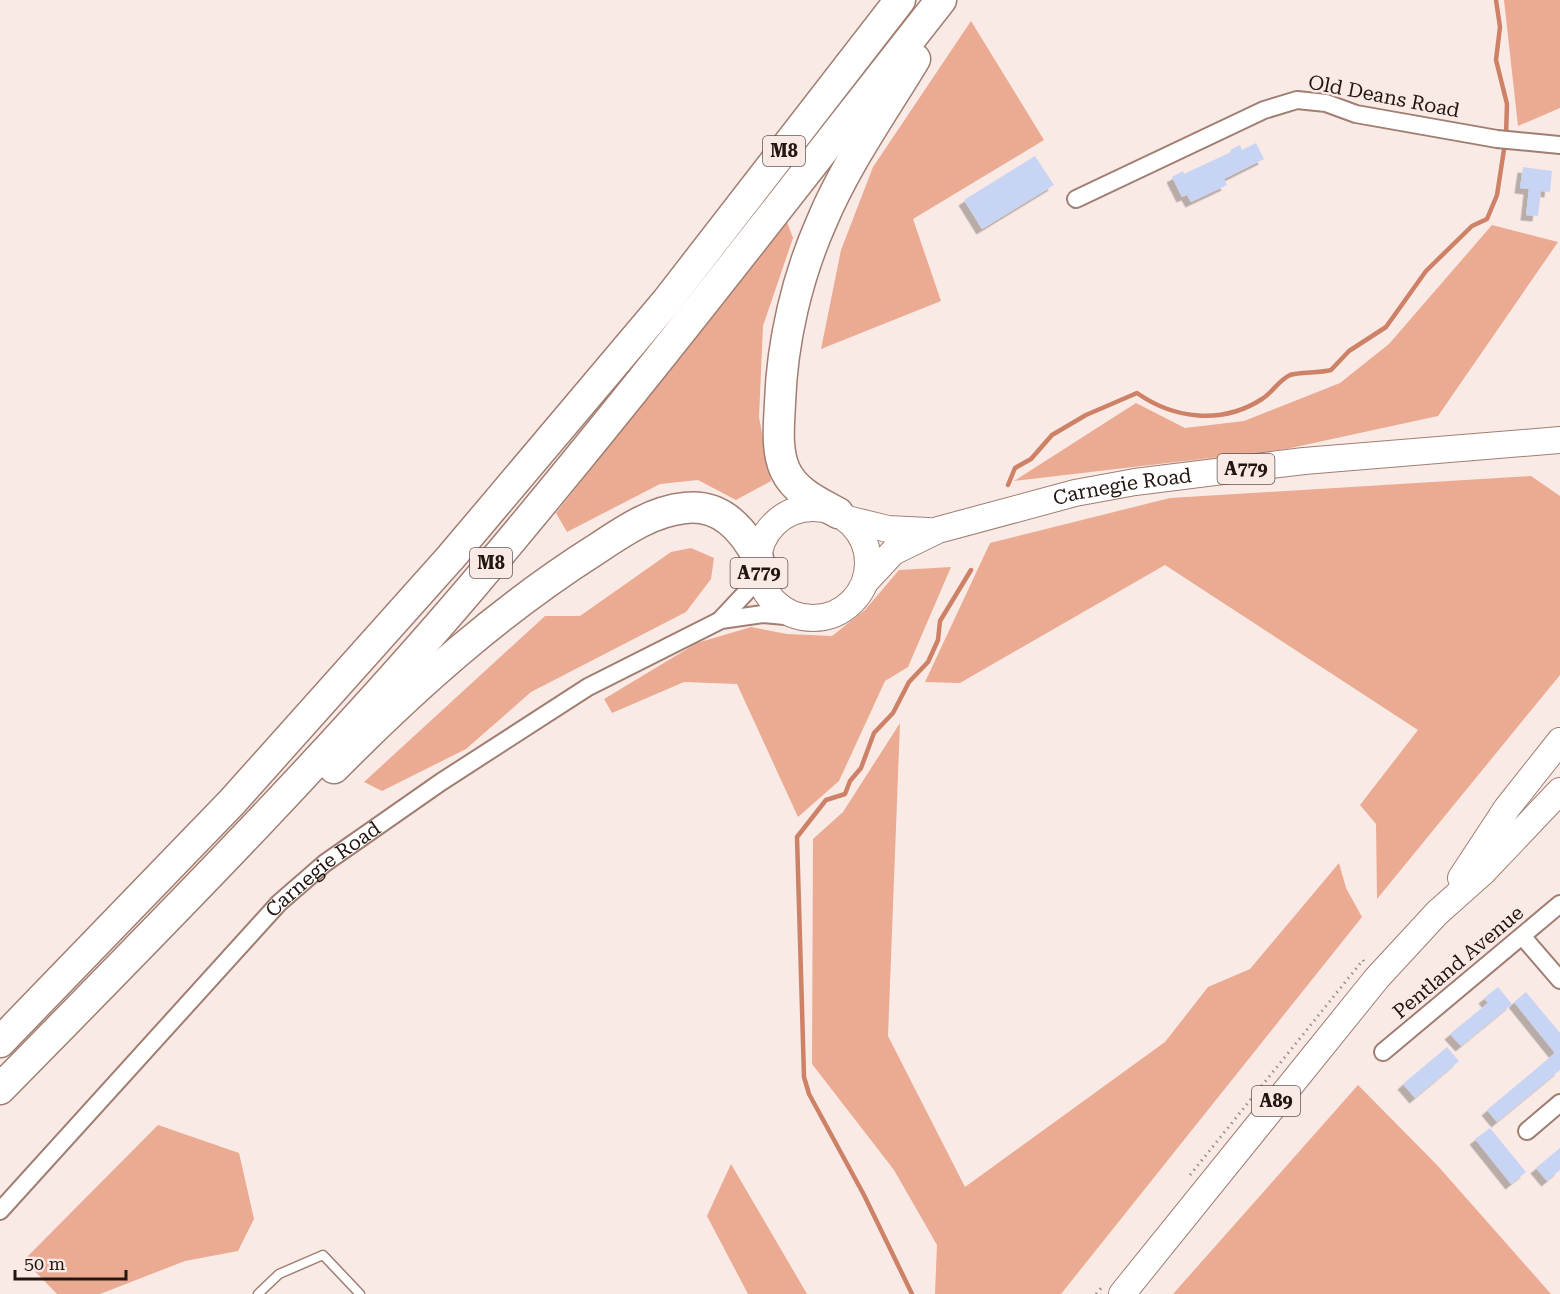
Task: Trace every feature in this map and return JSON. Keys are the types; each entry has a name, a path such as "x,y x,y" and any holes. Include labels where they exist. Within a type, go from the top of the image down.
{"highway":[{"name":"M8","path":"0,1042 232,802 451,557 667,301 900,0"},
{"name":"M8","path":"0,1089 245,840 470,589 687,324 941,0"},
{"path":"842,516 796,486 786,472 781,458 781,388 792,310 821,222 950,0"},
{"name":"M8","path":"0,1100 429,676 550,578 645,520 686,508 698,508 723,516 747,537 758,562"}],"main road":[{"name":"Carnegie Road","path":"867,580 893,552 938,530 1075,493 1135,482 1304,461 1560,440"},
{"name":"A779","path":"842,516 820,508 802,508 786,515 772,526 762,541 758,562 760,581 773,601 792,615 807,618 826,617 844,610 858,597 867,580"},
{"name":"Carnegie Road","path":"842,516 902,531 938,530"},
{"path":"842,516 864,540 869,567 867,580"},
{"name":"A89","path":"1437,913 1507,808 1560,741"},
{"name":"A89","path":"1122,1294 1370,986 1437,913 1483,872 1560,790"}],"street":[{"name":"Old Deans Road","path":"1076,199 1264,110 1297,100 1326,102 1356,114 1504,140 1560,145"},
{"name":"Carnegie Road","path":"0,1211 279,903 325,863 441,782 588,687 721,620 746,596 758,562"},
{"name":"Carnegie Road","path":"721,620 763,614 807,618"},
{"name":"Pentland Avenue","path":"1383,1052 1560,904"},
{"path":"1522,936 1560,980"},
{"path":"1527,1131 1546,1126 1560,1103"}],"lane":[{"path":"258,1294 279,1274 323,1255 360,1294"}],"shaded area":[{"path":"1504,0 1560,0 1560,108 1518,126"},
{"path":"971,21 1044,140 913,219 941,301 821,349 841,250 873,167"},
{"path":"787,222 793,238 763,326 759,417 771,481 736,500 698,480 660,484 567,532 556,513"},
{"path":"1492,225 1558,242 1438,416 1286,449 1014,481 1136,403 1185,428 1244,421 1340,383 1389,344"},
{"path":"1531,476 1560,496 1560,675 1377,899 1376,824 1360,805 1418,730 1165,565 960,683 925,682 990,543 1170,498"},
{"path":"691,548 714,558 711,579 686,612 531,692 466,749 382,791 364,782 545,616 580,616 671,552"},
{"path":"951,567 908,667 885,681 839,781 798,817 737,684 684,682 612,713 604,699 697,643 751,627 787,634 832,636 865,610 899,570"},
{"path":"900,723 888,1036 965,1187 1165,1042 1208,987 1250,969 1339,863 1346,888 1362,917 1061,1294 935,1294 937,1245 894,1170 812,1064 813,839 843,812"},
{"path":"1358,1085 1437,1165 1551,1294 1173,1294"},
{"path":"158,1125 239,1153 254,1219 238,1251 185,1261 100,1294 57,1294 24,1260"},
{"path":"731,1164 807,1294 748,1294 707,1216"}],"building":[{"path":"1256,143 1264,159 1224,179 1227,185 1191,202 1187,195 1182,197 1172,177 1183,171 1184,174 1231,152 1230,150 1240,145 1242,150"},
{"path":"1035,156 1054,185 982,229 964,200"},
{"path":"1523,167 1552,171 1550,192 1541,191 1538,216 1526,215 1529,189 1520,188"},
{"path":"1498,987 1512,1004 1461,1046 1450,1034 1488,1003 1484,998"},
{"path":"1526,992 1560,1033 1560,1070 1497,1122 1487,1110 1555,1053 1514,1002"},
{"path":"1447,1047 1459,1061 1415,1098 1403,1084"},
{"path":"1490,1128 1526,1172 1511,1184 1475,1139"},
{"path":"1560,1148 1560,1170 1547,1181 1536,1168"}],"waterway":[{"path":"1496,0 1500,27 1496,60 1507,104 1506,135"},
{"path":"1008,485 1015,468 1031,459 1052,435 1086,415 1137,393 1167,409 1198,416 1215,415 1231,413 1247,407 1266,396 1290,375 1331,370 1349,351 1386,327 1426,271 1472,226 1487,219 1497,195 1505,143"},
{"path":"912,1294 864,1195 809,1094 804,1077 797,837 826,800 845,794 850,781 861,768 874,733 893,713 909,682 928,662 938,640 940,621 971,570"}]}
